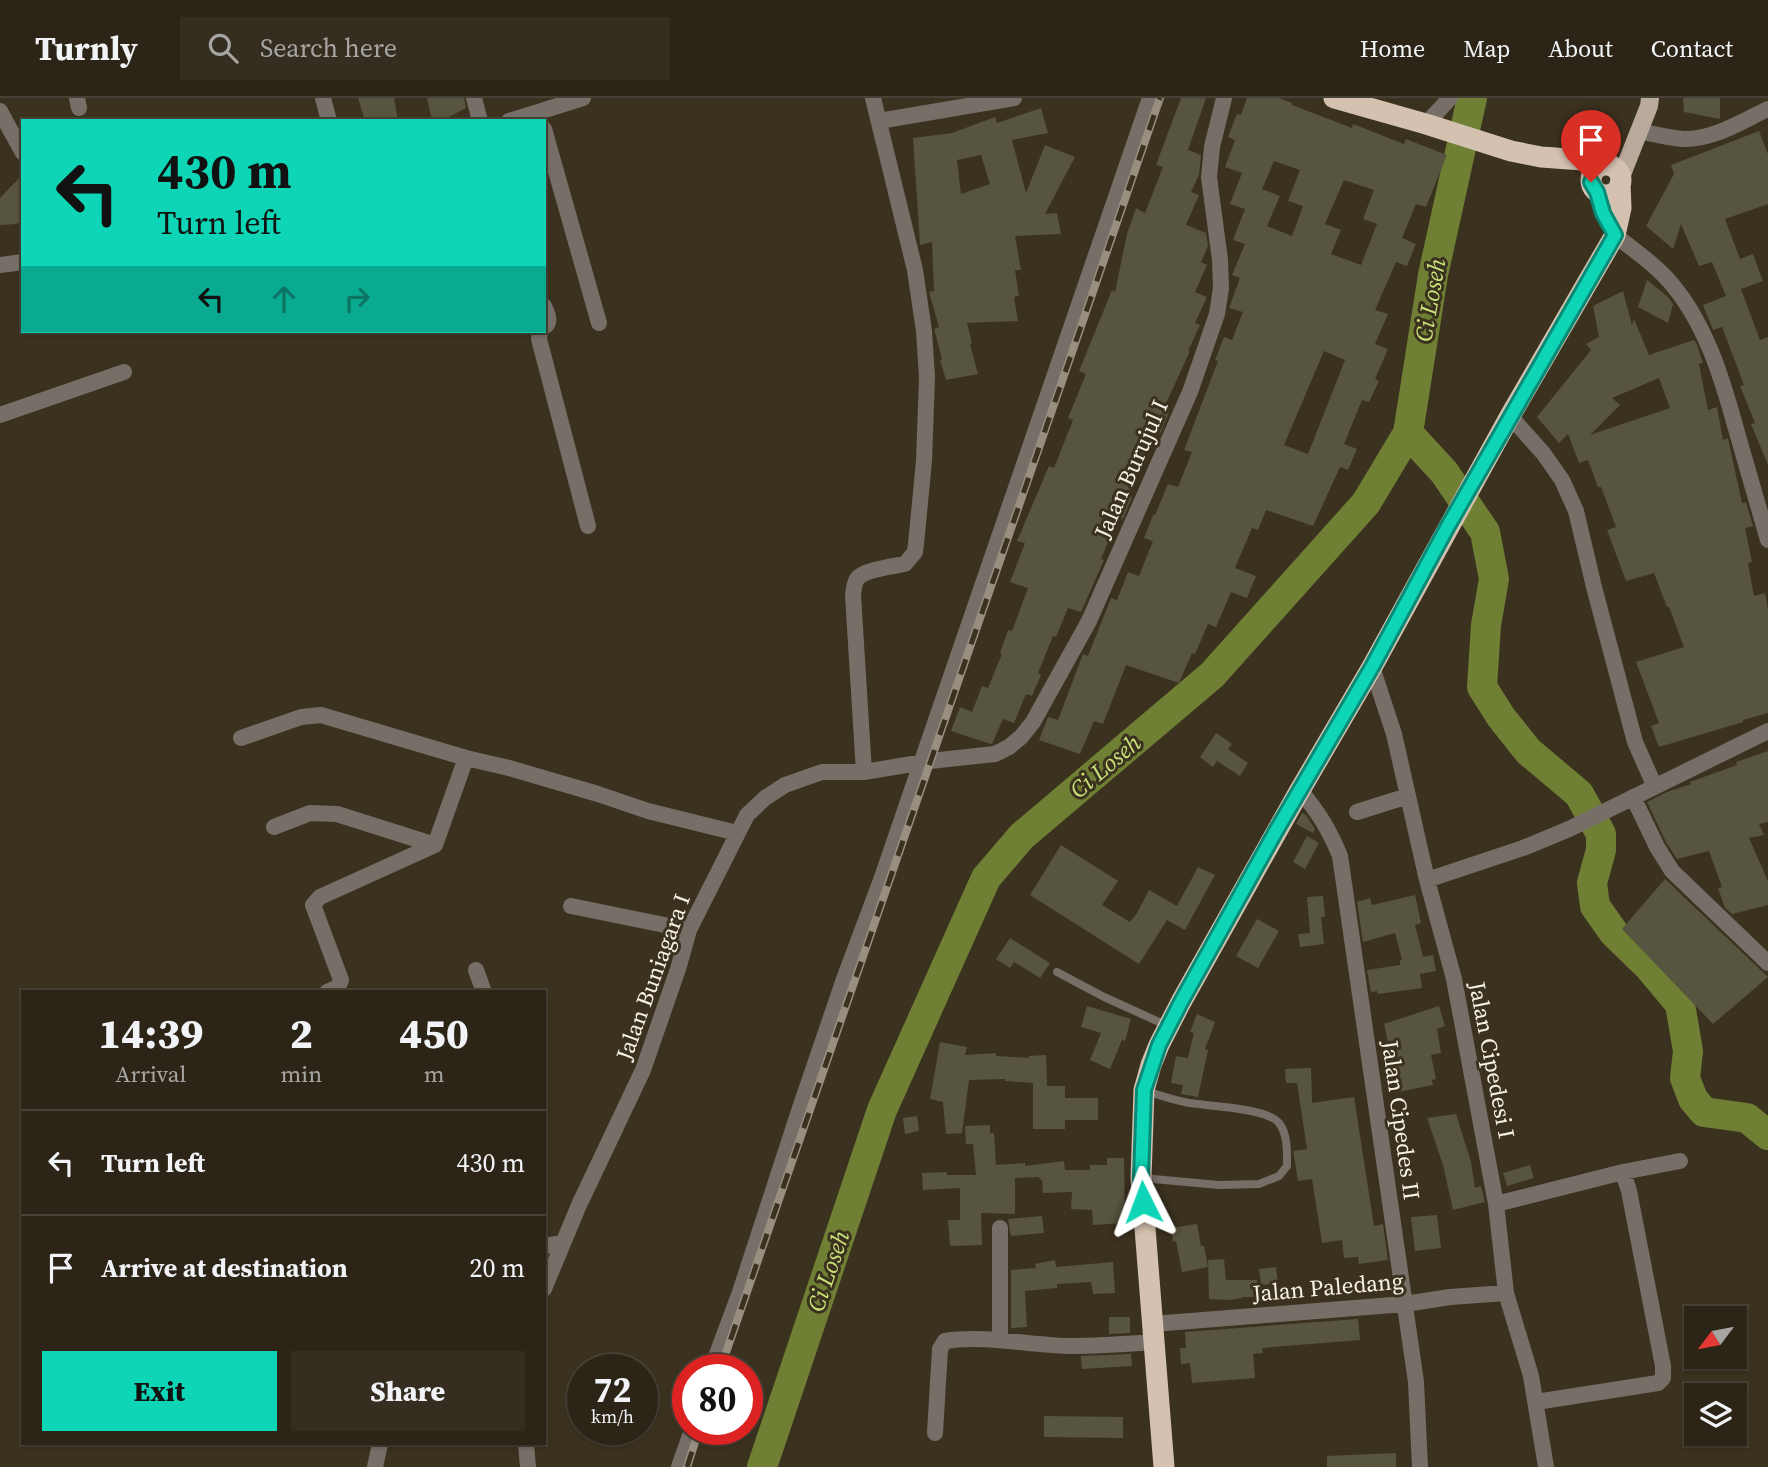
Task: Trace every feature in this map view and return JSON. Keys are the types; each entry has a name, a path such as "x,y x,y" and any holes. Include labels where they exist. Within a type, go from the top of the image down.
{"highway":[{"path":"1334,98 1511,151 1541,157 1583,160 1613,172"},
{"path":"1541,157 1566,168 1595,190"},
{"path":"1613,172 1597,167 1591,176 1591,182 1615,235"},
{"path":"1164,1467 1141,1178 1144,1090 1151,1065 1168,1026 1372,667 1510,416 1615,235 1621,208 1613,172"}],"main road":[{"path":"1613,172 1639,131 1649,102"},
{"path":"1613,172 1649,102"}],"street":[{"path":"323,98 328,119"},
{"path":"474,98 479,119"},
{"path":"541,117 583,98"},
{"path":"864,772 854,586 862,573 905,564 915,552 924,461 927,377 924,331 915,270 873,98"},
{"path":"879,121 1014,98"},
{"path":"717,1354 744,1282 844,979 922,763 1150,98"},
{"name":"Jalan Burujul I","path":"922,763 995,754 1021,737 1033,722 1089,621 1190,391 1217,314 1221,288 1220,260 1209,177 1212,146 1224,98"},
{"path":"1431,125 1450,98"},
{"path":"1639,131 1682,139 1698,138 1712,135 1768,109"},
{"path":"0,110 21,149"},
{"path":"546,136 599,323"},
{"path":"1615,235 1657,269 1675,288 1698,325 1714,357 1726,393 1768,540"},
{"path":"0,265 21,262"},
{"path":"541,333 539,339 588,526"},
{"path":"0,415 124,372"},
{"path":"1510,416 1556,471 1576,511 1636,743 1656,787"},
{"name":"Jalan Cipedesi I","path":"1372,667 1394,734 1427,880 1454,979 1496,1204 1506,1293 1531,1376 1546,1467"},
{"path":"241,738 301,717 321,715 598,794 648,811 737,833"},
{"path":"1427,880 1523,848 1569,829 1768,731"},
{"path":"331,990 338,987 341,980 313,905 317,899 435,845 466,758"},
{"name":"Jalan Buniagara I","path":"546,1284 579,1205 643,1070 689,930 747,815 765,798 785,785 822,772 864,772 922,763"},
{"name":"Jalan Cipedes II","path":"1300,790 1330,831 1340,856 1416,1382 1420,1467"},
{"path":"1357,812 1408,796"},
{"path":"1633,797 1657,848 1672,871 1768,962"},
{"path":"274,827 310,813 337,814 435,845"},
{"path":"571,906 689,930"},
{"path":"476,970 483,990"},
{"path":"1496,1204 1623,1172 1680,1161"},
{"path":"1536,1402 1658,1383 1663,1378 1639,1237 1623,1172"},
{"path":"1000,1228 1000,1340"},
{"path":"546,1246 563,1243"},
{"name":"Jalan Paledang","path":"935,1433 942,1344 948,1340 1000,1340 1067,1346 1114,1345 1154,1333 1450,1297 1506,1293"},
{"path":"375,1467 380,1445"},
{"path":"526,1445 528,1467"},
{"path":"679,1467 687,1445"}],"lane":[{"path":"1057,972 1168,1026"},
{"path":"1141,1178 1219,1185 1259,1184 1279,1176 1287,1166 1284,1135 1279,1123 1272,1117 1257,1112 1166,1098 1144,1090"}],"building":[{"path":"358,98 394,98 398,119 364,119"},
{"path":"427,98 464,98 466,108 445,119 432,119"},
{"path":"1181,98 1206,98 1188,150 1201,155 1199,175 1191,192 1199,195 1186,225 1206,233 1208,246 1201,262 1207,265 1195,292 1207,297 1195,323 1200,325 1190,351 1163,410 1169,412 1160,434 1154,432 1128,495 1132,497 1123,519 1118,517 1101,559 1104,560 1081,612 1068,608 1056,637 1053,636 1032,696 1026,694 1014,723 1003,719 992,744 951,731 960,707 972,712 982,686 988,688 1002,654 1000,653 1008,630 1012,631 1028,588 1010,582 1025,543 1017,541 1049,466 1054,468 1073,420 1068,418 1086,374 1079,371 1112,290 1115,292 1127,234 1136,208 1145,213 1163,167 1156,165"},
{"path":"1247,98 1279,98 1352,128 1353,124 1404,144 1406,139 1447,155 1426,207 1416,204 1402,238 1416,244 1407,266 1396,262 1375,310 1388,314 1375,344 1388,349 1375,379 1379,381 1369,402 1362,400 1344,444 1357,449 1348,470 1340,467 1313,526 1266,510 1258,530 1252,528 1235,568 1256,576 1247,598 1231,592 1216,627 1208,624 1179,683 1126,665 1103,724 1094,721 1080,754 1039,740 1048,717 1058,720 1083,654 1088,656 1111,598 1117,600 1128,572 1139,576 1153,541 1144,538 1153,515 1168,484 1178,487 1192,452 1184,450 1218,361 1215,360 1224,337 1232,340 1243,312 1229,308 1240,278 1232,275 1245,244 1233,240 1245,209 1230,204 1242,173 1225,167 1235,140 1228,137 1237,114 1241,115","holes":["1274,161 1300,170 1288,201 1303,206 1292,236 1267,226 1280,196 1262,189","1344,180 1374,190 1363,219 1377,224 1361,265 1331,254 1341,230 1325,224","1324,351 1345,360 1308,454 1284,445"]},
{"path":"1683,98 1720,98 1720,119 1684,112"},
{"path":"1041,108 1048,133 1012,140 1026,193 1045,145 1075,157 1045,214 1057,213 1061,234 1015,236 1021,270 1015,270 1019,296 1014,297 1018,321 967,323 978,374 946,380 934,329 939,327 929,292 934,291 932,242 920,245 913,138 952,133 995,117 997,123","holes":["981,155 990,184 961,194 957,160"]},
{"path":"1759,131 1768,154 1768,204 1725,219 1740,259 1753,254 1763,281 1741,289 1760,340 1768,337 1768,465 1751,424 1755,423 1740,386 1744,385 1722,327 1713,330 1703,305 1726,296 1712,262 1699,266 1681,224 1673,249 1646,226 1674,174 1671,165"},
{"path":"21,176 21,222 0,225 0,198"},
{"path":"1647,280 1673,304 1668,323 1638,307"},
{"path":"1623,291 1632,325 1634,319 1649,355 1694,340 1697,345 1703,363 1699,364 1708,410 1717,407 1723,440 1728,438 1742,503 1746,502 1753,526 1745,528 1752,562 1748,563 1754,596 1765,593 1768,610 1768,713 1659,747 1651,726 1659,723 1636,662 1684,647 1654,573 1626,581 1607,530 1616,527 1588,460 1579,463 1568,434 1559,443 1537,417 1591,350 1586,344 1599,337 1593,306","holes":["1659,378 1670,408 1590,435 1620,405 1612,398"]},
{"path":"1216,733 1232,744 1228,749 1248,763 1240,776 1217,761 1213,767 1200,757"},
{"path":"1768,751 1768,822 1759,824 1764,835 1749,838 1768,881 1768,905 1732,914 1725,908 1718,888 1722,887 1709,851 1677,859 1647,802 1691,784 1690,782 1737,765 1736,762"},
{"path":"1302,813 1315,829 1313,833 1296,824"},
{"path":"1307,836 1319,843 1305,869 1293,862"},
{"path":"1061,845 1118,881 1102,905 1130,922 1149,890 1177,906 1198,867 1215,875 1185,930 1167,920 1139,964 1030,895"},
{"path":"1665,879 1768,977 1713,1024 1622,929"},
{"path":"1415,895 1421,923 1415,925 1423,957 1433,955 1436,971 1420,974 1422,988 1378,994 1377,991 1371,992 1367,970 1400,965 1402,960 1395,933 1363,942 1357,902 1370,898 1372,905"},
{"path":"1323,896 1325,917 1321,917 1324,944 1300,947 1298,934 1310,933 1307,897"},
{"path":"1257,919 1279,931 1258,968 1236,956"},
{"path":"1010,938 1050,963 1040,978 1014,962 1010,968 996,959"},
{"path":"1087,1006 1131,1019 1125,1041 1122,1040 1110,1069 1090,1060 1101,1033 1081,1027"},
{"path":"1439,1006 1445,1026 1437,1029 1441,1053 1431,1055 1436,1079 1432,1080 1433,1085 1388,1094 1380,1052 1390,1051 1384,1024"},
{"path":"1197,1014 1215,1022 1205,1049 1208,1050 1198,1097 1181,1094 1183,1085 1171,1083 1176,1056 1188,1058 1194,1033 1190,1032"},
{"path":"940,1042 967,1047 965,1055 996,1053 996,1056 1029,1058 1046,1055 1047,1086 1065,1086 1065,1098 1098,1098 1098,1120 1065,1120 1065,1129 1033,1129 1033,1083 1005,1079 969,1080 962,1133 946,1134 943,1102 930,1099"},
{"path":"1311,1068 1312,1103 1354,1097 1374,1226 1383,1224 1388,1260 1359,1264 1358,1257 1344,1258 1342,1240 1322,1243 1312,1179 1298,1181 1293,1151 1307,1149 1297,1083 1286,1083 1285,1069"},
{"path":"1456,1114 1471,1162 1475,1188 1481,1186 1485,1202 1453,1210 1443,1165 1427,1118"},
{"path":"917,1116 919,1131 905,1134 903,1118"},
{"path":"990,1125 990,1133 994,1133 996,1165 1025,1163 1025,1166 1064,1161 1065,1170 1090,1170 1090,1165 1107,1165 1107,1158 1124,1158 1125,1223 1093,1225 1092,1210 1071,1209 1072,1192 1043,1193 1042,1179 1039,1177 1015,1178 1015,1214 981,1213 982,1245 950,1246 948,1220 960,1220 960,1188 923,1190 922,1173 976,1175 973,1144 966,1144 965,1126"},
{"path":"1530,1165 1534,1178 1507,1186 1503,1173"},
{"path":"1437,1215 1441,1248 1415,1251 1411,1217"},
{"path":"1042,1216 1044,1233 1011,1236 1008,1219"},
{"path":"1197,1224 1208,1267 1182,1272 1171,1228"},
{"path":"1224,1259 1226,1280 1257,1280 1257,1297 1209,1299 1208,1260"},
{"path":"1055,1260 1056,1267 1113,1262 1115,1293 1093,1294 1091,1282 1057,1284 1057,1288 1025,1291 1027,1327 1011,1328 1011,1270 1036,1268 1035,1264"},
{"path":"1276,1267 1278,1283 1261,1285 1259,1269"},
{"path":"1109,1317 1130,1317 1130,1333 1109,1334"},
{"path":"1358,1319 1360,1340 1262,1348 1263,1353 1253,1354 1255,1378 1192,1383 1190,1363 1181,1364 1180,1348 1186,1348 1185,1332"},
{"path":"1131,1354 1132,1366 1082,1369 1081,1356"},
{"path":"1044,1416 1123,1417 1123,1438 1044,1437"},
{"path":"1396,1453 1396,1467 1327,1467 1327,1456"}],"waterway":[{"name":"Ci Loseh","path":"762,1467 882,1110 986,878 1022,836 1212,675 1366,503 1408,433 1433,275 1472,98"},
{"path":"1408,433 1444,472 1485,532 1494,579 1486,625 1482,687 1528,751 1579,794 1601,834 1601,850 1592,883 1595,906 1614,933 1649,967 1680,1004 1688,1051 1685,1078 1693,1099 1704,1112 1747,1118 1768,1135"}],"railway":[{"path":"726,1354 1160,98"},
{"path":"687,1467 694,1445"}],"route":[{"path":"1143,1202 1141,1178 1144,1090 1159,1045 1276,831 1372,667 1448,526 1615,235 1591,182"}]}
